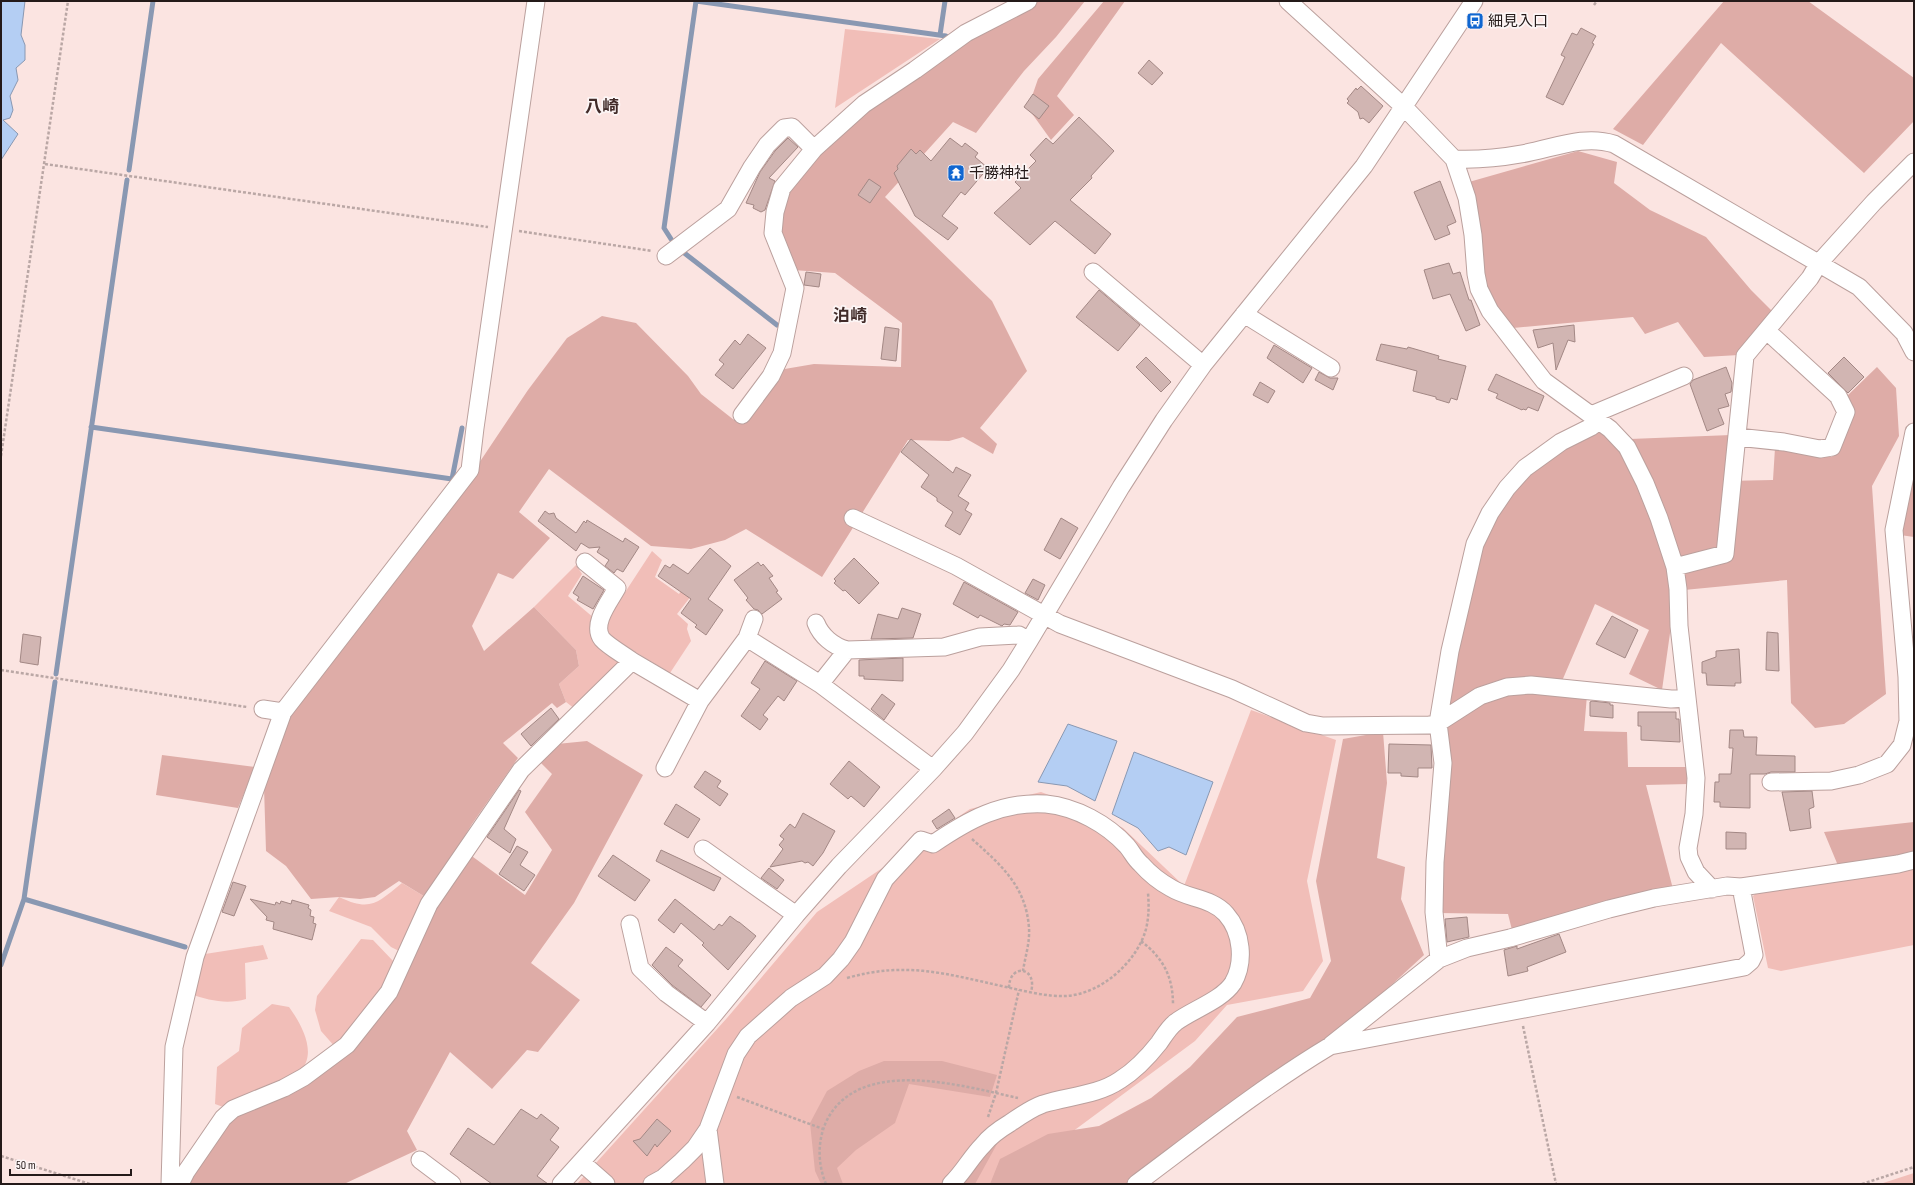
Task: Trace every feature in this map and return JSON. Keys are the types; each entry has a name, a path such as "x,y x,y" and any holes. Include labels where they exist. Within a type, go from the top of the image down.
{"street":[{"path":"170,1184 174,1047 195,957 283,712 470,470 474,428 502,229 536,1"},
{"path":"742,415 771,376 782,353 795,288 773,233 775,212 782,188 814,149 864,104 915,70 966,33 1028,1"},
{"path":"1288,1 1404,107 1454,159 1467,198 1479,289 1488,305 1544,381 1610,429 1627,447 1645,483 1660,518 1675,567 1678,589 1679,626 1696,778 1694,814 1688,848 1689,857 1696,872 1712,889"},
{"path":"561,1184 707,1023 838,866 933,769 965,733 1029,641 1121,487 1164,420 1203,365 1364,166 1474,1"},
{"path":"666,256 728,209 752,166 767,145 784,128 792,127 814,149"},
{"path":"1454,159 1480,160 1522,154 1581,141 1604,141 1614,144 1859,287 1904,333 1914,352"},
{"path":"1675,567 1725,554 1745,356 1810,278 1819,263 1874,202 1914,162"},
{"path":"1093,272 1203,365"},
{"path":"1244,314 1331,368"},
{"path":"1737,437 1784,442 1820,449 1832,447 1846,412 1838,396 1767,331"},
{"path":"1439,959 1434,912 1434,862 1443,763 1438,723 1450,651 1474,544 1490,513 1507,488 1526,468 1561,442 1591,427 1595,418 1684,376"},
{"path":"1772,782 1831,781 1859,775 1887,764 1895,756 1902,745 1911,720 1894,530 1914,432"},
{"path":"853,518 956,566 1060,624 1232,689 1306,723 1323,726 1416,725 1438,723 1480,696 1494,690 1513,686 1531,685 1671,699 1686,698"},
{"path":"585,562 617,588 599,622 599,632 602,639 632,661 700,702"},
{"path":"665,768 700,702 747,638 754,620"},
{"path":"816,623 819,632 838,647 847,650 944,647 980,637 1019,635 1029,641"},
{"path":"747,638 820,684 933,769"},
{"path":"820,684 847,650"},
{"path":"180,1184 186,1172 223,1118 234,1109 284,1088 304,1077 347,1045 389,992 429,904 521,770 632,661"},
{"path":"263,709 283,712"},
{"path":"652,1184 663,1178 682,1162 695,1148 708,1129 736,1054 748,1036 791,998 825,976 842,958 854,942 885,879 920,840 932,844 959,826 987,812 1006,806 1025,804 1062,806 1099,822 1115,834 1128,847 1140,864 1172,889 1215,905 1227,915 1235,928 1240,942 1238,972 1224,993 1174,1023 1148,1056 1135,1069 1119,1081 1100,1090 1042,1105 1010,1122 984,1143 951,1184"},
{"path":"703,849 796,915"},
{"path":"1136,1184 1204,1133 1330,1046 1439,959 1467,948 1510,938 1609,909 1654,898 1727,886 1741,887 1914,860"},
{"path":"1330,1046 1744,967 1751,962 1754,955 1741,887"},
{"path":"630,924 640,968 666,993 707,1023"},
{"path":"708,1129 715,1184"},
{"path":"420,1160 452,1184"},
{"path":"581,1162 606,1184"}],"path":[{"path":"1,456 68,1"},
{"path":"1594,5 1597,1"},
{"path":"45,164 502,229 655,252 666,256"},
{"path":"1,670 263,709"},
{"path":"959,826 1010,876 1023,900 1029,929 1028,949 1023,971"},
{"path":"825,976 842,980 871,971 898,969 924,970 1031,992 1066,996 1082,992 1101,984 1121,968 1142,941 1149,913 1147,892"},
{"path":"1142,941 1155,952 1167,971 1173,995 1174,1023"},
{"path":"1009,988 1010,978 1014,973 1023,971 1029,973 1032,978 1031,992"},
{"path":"984,1143 985,1128 996,1093 1019,990"},
{"path":"1520,1010 1556,1184"},
{"path":"826,1184 821,1172 819,1150 823,1129 830,1114 840,1102 861,1090 877,1084 892,1081 916,1080 935,1082 996,1093 1042,1105"},
{"path":"722,1091 823,1129"},
{"path":"1,1156 90,1184"},
{"path":"1862,1184 1914,1167"}],"shaded area":[{"path":"1036,1 1085,1 1056,37 1024,71 976,133 953,122 885,197 992,301 1027,371 980,428 997,444 993,454 963,437 949,441 908,440 822,577 746,529 725,540 691,549 651,546 549,469 519,512 550,538 513,579 498,573 472,626 484,651 534,607 576,650 579,666 559,684 566,702 557,708 552,703 503,743 518,758 472,824 427,898 399,881 375,897 360,899 339,897 311,899 286,866 266,851 264,787 291,716 465,491 475,469 528,390 567,338 602,316 636,323 688,376 701,394 734,420 767,372 814,364 901,367 902,323 835,273 793,270 777,233 792,183 861,113 964,40"},
{"path":"1104,1 1125,1 1057,96 1074,115 1051,140 1028,108 1038,79"},
{"path":"1724,1 1808,1 1914,78 1914,121 1864,173 1721,43 1643,145 1613,129"},
{"path":"845,29 940,39 835,108"},
{"path":"1578,151 1617,162 1614,183 1650,210 1706,237 1751,290 1773,312 1739,355 1704,357 1678,322 1645,334 1633,317 1513,328 1492,300 1481,278 1469,182"},
{"path":"1877,367 1896,388 1899,436 1872,486 1886,694 1844,724 1815,728 1791,703 1787,580 1684,590 1630,439 1731,435 1726,481 1773,480 1775,448 1832,457 1853,408 1847,396"},
{"path":"1601,432 1627,455 1672,574 1672,619 1662,690 1629,674 1649,630 1595,604 1562,681 1447,710 1475,558 1501,506 1533,468 1593,433"},
{"path":"1914,460 1914,537 1900,535"},
{"path":"652,551 662,560 655,577 679,594 689,578 699,586 677,614 688,624 687,629 691,641 670,673 604,633 605,623"},
{"path":"576,565 582,574 568,596 594,618 623,662 575,709 566,702 559,684 579,666 576,650 534,607"},
{"path":"1506,692 1587,695 1584,731 1627,732 1628,767 1688,767 1689,784 1646,785 1673,889 1512,930 1508,914 1438,913 1445,722"},
{"path":"1251,710 1336,740 1307,881 1323,961 1303,991 1227,1005 1195,1041 1026,1166 1010,1184 577,1184 727,1018 817,912 970,809 1041,792 1083,808 1123,828 1184,886"},
{"path":"1383,732 1387,783 1377,858 1405,867 1401,899 1424,955 1335,1037 1127,1184 990,1184 1000,1159 1048,1134 1099,1126 1151,1098 1190,1067 1237,1017 1310,998 1331,961 1316,881 1343,739"},
{"path":"587,741 643,775 574,903 531,963 580,1000 538,1052 527,1050 492,1089 450,1052 407,1131 417,1150 344,1184 187,1184 228,1119 293,1089 376,1016 430,907 469,854 525,895 552,850 525,812 552,774 538,760 557,744"},
{"path":"162,755 255,767 238,808 156,795"},
{"path":"1914,822 1914,853 1839,868 1824,832"},
{"path":"1914,867 1914,945 1781,971 1768,968 1753,896 1760,889"},
{"path":"402,883 427,898 403,953 391,947 371,927 329,911 339,897 359,904 373,903 386,896"},
{"path":"361,939 373,940 395,963 384,989 336,1048 321,1031 315,1010 317,996"},
{"path":"263,945 268,959 245,963 246,999 225,1002 190,994 205,954"},
{"path":"272,1004 289,1007 298,1020 307,1045 308,1054 306,1062 296,1075 278,1086 226,1108 215,1104 217,1067 239,1051 242,1028"},
{"path":"884,1061 942,1061 997,1075 990,1097 909,1084 895,1123 856,1150 837,1168 843,1184 821,1184 815,1171 810,1123 827,1091 859,1071"},
{"path":"977,1137 997,1144 975,1184 942,1184 966,1162"},
{"path":"1914,1173 1914,1184 1880,1184"}],"water":[{"path":"1,1 25,1 21,35 25,45 25,60 16,68 18,80 10,96 13,110 10,118 3,120 18,134 1,160"},
{"path":"1068,724 1117,741 1095,801 1067,786 1038,782"},
{"path":"1134,752 1213,782 1186,855 1169,847 1158,851 1138,828 1112,814"}],"building":[{"path":"1581,28 1596,36 1592,43 1594,44 1563,105 1546,97 1565,57 1561,55 1572,33 1577,35"},
{"path":"1149,60 1163,73 1152,85 1138,73"},
{"path":"1361,86 1383,106 1369,123 1363,118 1360,119 1358,112 1347,103 1349,101 1347,99 1356,88 1357,90"},
{"path":"1033,94 1049,106 1039,119 1024,107"},
{"path":"1079,117 1114,151 1091,176 1092,178 1070,200 1111,234 1095,254 1055,221 1030,245 994,213 1021,188 1015,182 1036,161 1030,155 1046,138 1053,144"},
{"path":"788,138 798,147 769,178 775,181 765,210 761,212 753,208 754,205 746,203 760,172 775,151"},
{"path":"950,138 962,147 965,143 978,153 975,157 988,168 965,195 961,192 942,216 958,228 948,240 915,216 894,173 898,169 897,166 911,149 916,154 920,150 931,161"},
{"path":"869,179 881,187 870,203 858,195"},
{"path":"1440,181 1456,222 1447,226 1450,234 1435,240 1414,192"},
{"path":"1449,263 1453,274 1460,272 1469,300 1471,300 1480,325 1466,331 1450,294 1433,299 1424,270"},
{"path":"806,272 821,274 819,287 804,285"},
{"path":"1099,290 1140,325 1118,351 1076,317"},
{"path":"1574,325 1575,342 1568,340 1556,370 1553,343 1538,348 1533,330"},
{"path":"885,327 899,329 896,361 881,359"},
{"path":"748,334 766,348 733,389 715,375 724,364 719,360 735,340 740,345"},
{"path":"1381,344 1407,349 1408,347 1439,356 1438,359 1466,366 1457,400 1451,398 1449,403 1436,399 1436,397 1413,391 1417,371 1376,360"},
{"path":"1274,345 1312,368 1303,383 1267,358"},
{"path":"1146,357 1171,382 1161,392 1136,367"},
{"path":"1844,357 1864,377 1848,393 1828,373"},
{"path":"1726,367 1732,383 1731,392 1725,394 1729,406 1718,409 1724,424 1707,431 1690,384 1693,380"},
{"path":"1319,372 1330,378 1338,378 1333,390 1315,380"},
{"path":"1496,374 1544,396 1538,411 1528,407 1526,410 1522,410 1496,398 1498,394 1488,390"},
{"path":"1260,382 1275,391 1268,403 1253,395"},
{"path":"911,439 953,473 956,467 971,475 958,496 969,503 965,510 972,514 960,535 945,526 953,512 921,487 929,475 901,452"},
{"path":"545,511 549,514 554,513 556,518 576,533 584,521 586,523 587,520 623,542 625,538 639,547 623,572 617,569 614,573 605,566 609,560 597,552 600,547 589,548 581,543 576,551 538,521"},
{"path":"1061,518 1078,528 1060,559 1044,550"},
{"path":"710,548 731,566 708,599 723,610 706,635 695,627 697,625 681,613 691,599 658,576 665,565 670,568 673,564 688,574"},
{"path":"854,558 879,583 859,604 845,590 843,591 834,583 836,581 834,579"},
{"path":"758,562 761,566 763,564 773,576 769,578 778,591 776,592 782,599 762,614 758,610 754,609 746,600 748,598 734,580"},
{"path":"583,576 604,590 593,609 577,600 579,597 573,593"},
{"path":"1033,579 1045,585 1038,600 1025,593"},
{"path":"964,582 1018,612 1010,625 1004,624 1002,626 980,615 978,618 953,604"},
{"path":"902,608 921,614 913,638 871,639 878,614 898,619"},
{"path":"1612,616 1638,630 1625,658 1596,644"},
{"path":"1767,632 1778,633 1779,671 1766,670"},
{"path":"23,634 41,637 38,665 20,662"},
{"path":"1739,649 1741,683 1735,683 1735,686 1707,685 1706,673 1702,673 1702,662 1716,657 1716,651"},
{"path":"903,658 903,681 864,679 864,676 859,676 859,660"},
{"path":"765,661 797,681 784,701 778,696 763,715 768,719 760,730 741,716 760,689 751,683"},
{"path":"882,694 895,704 884,720 871,709"},
{"path":"1590,702 1610,703 1610,705 1613,705 1613,718 1590,716"},
{"path":"551,708 559,719 531,746 521,734"},
{"path":"1638,712 1676,712 1676,719 1679,719 1680,742 1641,740 1641,726 1638,726"},
{"path":"1730,730 1743,730 1744,737 1757,737 1756,755 1795,756 1795,772 1750,774 1750,808 1720,807 1720,802 1714,802 1715,782 1719,782 1719,774 1731,774 1733,748 1729,748"},
{"path":"1389,744 1431,745 1432,768 1418,768 1418,777 1401,776 1401,773 1388,773"},
{"path":"849,761 880,787 864,807 851,796 848,799 830,784"},
{"path":"705,771 721,781 717,787 728,794 720,806 694,787"},
{"path":"519,790 521,791 504,829 516,839 510,853 487,837"},
{"path":"1812,791 1814,807 1809,809 1811,828 1790,831 1782,792"},
{"path":"676,804 700,819 688,838 664,824"},
{"path":"949,809 955,818 937,829 932,821"},
{"path":"803,813 835,831 823,853 813,866 808,862 805,863 802,861 770,867 783,849 779,845 784,839 780,836 790,824 795,828"},
{"path":"1726,832 1746,833 1746,849 1726,849"},
{"path":"517,846 528,852 520,865 535,875 524,891 499,874"},
{"path":"661,850 721,878 714,891 656,861"},
{"path":"613,855 650,880 635,901 598,876"},
{"path":"769,868 784,880 777,889 761,878"},
{"path":"233,882 246,886 234,916 222,912"},
{"path":"250,899 275,905 276,902 280,904 281,901 291,904 292,900 309,905 308,908 311,910 310,916 314,917 313,923 316,924 312,940 273,929 274,922 266,920 267,917"},
{"path":"675,899 714,930 719,924 722,926 730,916 756,936 728,970 702,945 704,943 681,923 674,933 658,920"},
{"path":"1467,917 1469,937 1447,942 1445,919"},
{"path":"1559,934 1566,952 1527,967 1528,971 1508,976 1504,950 1517,946 1517,949"},
{"path":"666,947 683,960 678,966 711,995 701,1007 672,985 652,965"},
{"path":"521,1109 537,1119 541,1114 559,1128 550,1140 559,1147 537,1176 548,1184 492,1184 450,1154 468,1128 494,1145"},
{"path":"657,1119 671,1131 657,1147 655,1144 647,1156 633,1141 640,1139"}],"waterway":[{"path":"129,170 153,1"},
{"path":"696,1 946,36"},
{"path":"671,239 664,228 696,1"},
{"path":"940,35 945,1"},
{"path":"56,674 127,180"},
{"path":"683,252 777,325"},
{"path":"91,427 452,479 462,428"},
{"path":"1,965 24,899 55,682"},
{"path":"24,899 185,947"}],"place":[{"name":"細見入口","path":"1475,21"},
{"name":"千勝神社","path":"956,173"}],"district":[{"name":"八崎","path":"602,106"},
{"name":"泊崎","path":"850,315"}]}
